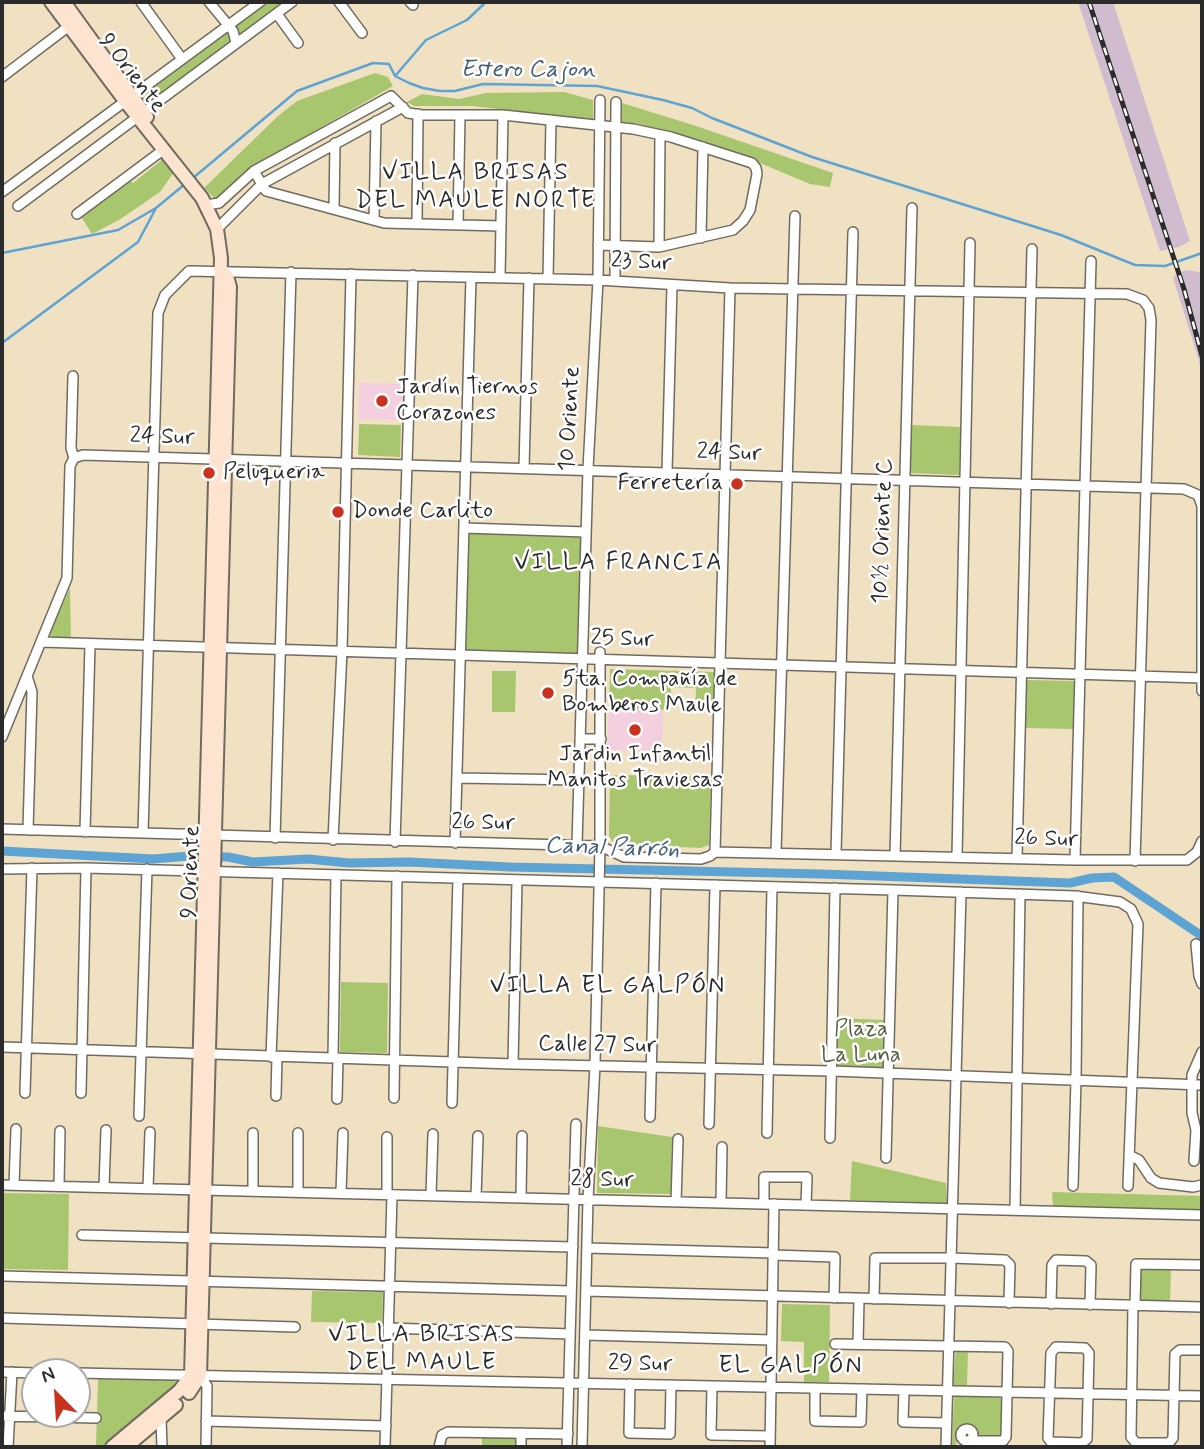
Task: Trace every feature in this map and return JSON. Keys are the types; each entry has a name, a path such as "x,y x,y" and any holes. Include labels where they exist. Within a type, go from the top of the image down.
{"street":[{"name":"9 Oriente","path":"51,2 73,23 141,114 169,146 179,170"},
{"name":"9 Oriente","path":"64,2 73,23"},
{"path":"141,2 183,59"},
{"path":"209,2 233,31 236,43"},
{"path":"2,191 260,2"},
{"path":"18,206 292,2"},
{"path":"338,2 362,33"},
{"path":"277,14 298,43"},
{"path":"2,77 73,23"},
{"path":"206,205 219,203 254,172 391,96 408,113 503,115 616,127 660,135 752,163 756,168 750,210 733,230 659,247 598,245"},
{"name":"10 Oriente","path":"577,845 588,469 598,280 600,100"},
{"path":"615,281 616,103"},
{"path":"217,229 262,184 403,107"},
{"name":"9 Oriente","path":"141,114 163,150 206,205 217,229 220,270 220,459 195,1376"},
{"path":"417,224 418,114"},
{"path":"458,225 460,115"},
{"path":"500,278 503,115"},
{"path":"548,279 551,120"},
{"path":"374,220 376,121"},
{"path":"659,247 660,135"},
{"path":"334,209 335,143"},
{"path":"701,238 703,147"},
{"path":"77,214 163,150"},
{"path":"254,172 267,191 384,223 501,226"},
{"name":"10½ Oriente C","path":"895,855 912,208"},
{"path":"776,852 795,216"},
{"path":"836,853 853,232"},
{"path":"957,856 970,243"},
{"path":"1017,858 1032,249"},
{"path":"1075,860 1091,261"},
{"name":"23 Sur","path":"154,457 160,303 184,274 194,270 598,280 730,288 1131,294 1143,299 1151,320 1146,486"},
{"path":"275,838 291,272"},
{"path":"333,840 342,652 351,274"},
{"path":"395,842 413,275"},
{"path":"455,843 471,277"},
{"path":"524,468 530,278"},
{"path":"667,472 673,285"},
{"path":"715,852 730,288"},
{"path":"2,737 67,578 70,466 74,458 71,448 74,376"},
{"name":"24 Sur","path":"74,458 83,455 588,469 1184,489 1198,495 1201,500 1202,678"},
{"path":"143,833 154,457"},
{"path":"1135,860 1146,486"},
{"path":"464,528 586,532"},
{"name":"25 Sur","path":"41,642 583,659 600,655 719,663 1202,678"},
{"path":"85,832 90,644"},
{"path":"582,1447 600,846 600,655"},
{"path":"27,676 32,692 28,830"},
{"path":"1202,678 1202,691"},
{"path":"580,739 601,739"},
{"path":"457,778 579,780"},
{"name":"26 Sur","path":"2,829 143,833 209,842 275,838 577,845 600,846 624,857 701,859 715,852 776,852 1075,860 1187,860 1197,852 1202,841"},
{"path":"25,1093 32,868"},
{"path":"81,1093 86,868"},
{"path":"2,869 209,869 517,880 598,878 656,883 1020,894 1120,902 1131,909 1138,924 1128,1186"},
{"path":"139,1116 147,869"},
{"path":"276,1096 274,1057 278,873"},
{"path":"336,875 337,1099"},
{"path":"394,1098 397,876"},
{"path":"452,1103 458,878"},
{"path":"513,1064 517,880"},
{"path":"650,1117 656,883"},
{"path":"709,1124 715,885"},
{"path":"767,1133 772,887"},
{"path":"830,1138 835,888"},
{"path":"886,1158 893,890"},
{"path":"946,1447 961,892"},
{"path":"1015,1210 1020,894"},
{"path":"1073,1186 1078,897"},
{"path":"1196,944 1202,984"},
{"name":"Calle 27 Sur","path":"2,1047 513,1064 769,1069 1202,1085"},
{"path":"1194,1160 1192,1084 1194,1067 1202,1052"},
{"path":"567,1447 576,1124"},
{"path":"14,1185 16,1129"},
{"path":"104,1187 106,1130"},
{"path":"59,1186 60,1131"},
{"path":"148,1188 150,1132"},
{"path":"253,1133 253,1191"},
{"path":"298,1133 298,1192"},
{"path":"341,1193 343,1133"},
{"path":"431,1195 433,1134"},
{"path":"476,1197 478,1136"},
{"path":"520,1198 522,1136"},
{"path":"385,1447 390,1242 387,1138"},
{"path":"677,1202 678,1139"},
{"path":"721,1203 722,1147"},
{"path":"1129,1155 1139,1160 1151,1178 1159,1183 1193,1187 1202,1185"},
{"path":"764,1204 764,1177 807,1177 806,1205"},
{"name":"28 Sur","path":"2,1185 1202,1215"},
{"path":"770,1447 774,1204"},
{"path":"82,1236 573,1247"},
{"path":"587,1248 835,1256 834,1298"},
{"path":"874,1299 875,1258 951,1258 1005,1260 1010,1265 1009,1303"},
{"path":"1051,1304 1052,1265 1056,1260 1086,1261 1091,1265 1090,1305"},
{"path":"1202,1265 1136,1264 1131,1437 1136,1443 1169,1443 1173,1438 1175,1354 1180,1350 1202,1350"},
{"path":"2,1276 571,1291"},
{"path":"586,1291 1202,1307"},
{"path":"858,1344 859,1299"},
{"path":"2,1318 295,1327"},
{"path":"388,1328 570,1334"},
{"path":"584,1335 772,1340"},
{"path":"835,1344 1004,1346 1008,1351 1006,1437 1003,1441 972,1441"},
{"path":"1056,1347 1085,1348 1089,1353 1087,1439 1082,1443 1051,1442 1048,1438 1049,1393 1051,1353 1056,1347"},
{"path":"7,1372 8,1447"},
{"name":"29 Sur","path":"91,1373 1202,1396"},
{"path":"127,1447 185,1397 195,1376"},
{"path":"195,1376 207,1386 206,1447"},
{"path":"112,1447 195,1376"},
{"path":"630,1384 629,1433 642,1434 670,1434 671,1385"},
{"path":"712,1386 711,1435 770,1436"},
{"path":"815,1388 814,1421 838,1422 861,1422 862,1389"},
{"path":"904,1390 903,1422 946,1423"},
{"path":"6,1416 96,1418"},
{"path":"161,1419 162,1447"},
{"path":"206,1421 386,1426"},
{"path":"439,1447 442,1435 448,1432 568,1434"},
{"path":"521,1433 521,1447"}],"shaded area":[{"path":"1078,2 1113,2 1190,241 1179,247 1160,251"},
{"path":"1186,270 1200,272 1202,279 1202,381 1199,361 1173,278"},
{"name":"Jardín Tiernos Corazones","path":"359,383 406,384 405,420 358,419"},
{"name":"Jardin Infantil Manitos Traviesas","path":"609,708 663,710 662,751 607,750"}],"green space":[{"path":"266,2 285,2 150,102 141,104 138,99 140,93"},
{"path":"375,73 388,77 393,86 245,171 216,200 204,188 297,101"},
{"path":"564,92 593,100 593,120 472,106 414,106 407,102 422,94 459,99 486,93"},
{"path":"622,103 833,173 830,187 810,184 760,163 639,124 622,122"},
{"path":"164,158 174,172 160,192 119,220 92,234 80,215 129,179 133,183"},
{"path":"359,424 401,425 400,457 358,455"},
{"path":"912,425 961,427 959,475 910,473"},
{"path":"469,532 581,534 577,653 463,652"},
{"path":"70,588 71,639 47,639"},
{"path":"610,669 715,672 714,712 695,711 696,688 671,687 670,710 609,708"},
{"path":"492,671 516,671 515,712 492,712"},
{"path":"1027,680 1076,681 1074,729 1025,728"},
{"path":"610,775 711,776 709,845 701,848 614,844 609,836"},
{"path":"341,982 388,983 387,1053 340,1052"},
{"name":"Plaza La Luna","path":"838,1018 885,1020 883,1068 836,1066"},
{"path":"598,1126 672,1137 671,1194 597,1193"},
{"path":"852,1161 946,1183 947,1203 850,1200"},
{"path":"1052,1192 1202,1196 1202,1210 1053,1207"},
{"path":"2,1193 69,1194 68,1270 2,1269"},
{"path":"1140,1268 1171,1269 1170,1302 1139,1301"},
{"path":"312,1291 383,1292 382,1323 311,1322"},
{"path":"782,1304 830,1305 829,1382 804,1382 804,1342 781,1341"},
{"path":"956,1349 968,1349 967,1388 956,1388 953,1384"},
{"path":"98,1379 176,1380 175,1387 102,1447 96,1447"},
{"path":"954,1396 1003,1400 999,1437 977,1437 972,1427 966,1426 958,1431 956,1446 952,1446"},
{"path":"482,1437 518,1438 518,1447 482,1447"}],"waterway":[{"path":"396,75 426,40 467,20 486,2"},
{"name":"Estero Cajon","path":"193,178 297,91 373,63 389,64 395,76 423,88 440,91 455,91 483,84 597,86 663,100 692,108 812,157 1061,235 1135,265 1165,266 1202,253"},
{"name":"Estero Cajon","path":"2,343 138,242 156,208 185,184"},
{"path":"2,253 118,230 156,208"},
{"name":"Canal Parrón","path":"2,851 153,859 228,857 253,862 308,859 349,863 409,862 1070,883 1114,877 1202,936"}],"railway":[{"path":"1089,2 1184,289 1202,356"}],"place":[{"name":"Jardín Tiernos Corazones","path":"382,401"},
{"name":"Peluqueria","path":"209,473"},
{"name":"Ferretería","path":"737,484"},
{"name":"Donde Carlito","path":"338,512"},
{"name":"5ta. Compañía de Bomberos Maule","path":"548,693"},
{"name":"Jardin Infantil Manitos Traviesas","path":"635,730"}],"district":[{"name":"VILLA BRISAS DEL MAULE NORTE","path":"476,188"},
{"name":"VILLA FRANCIA","path":"619,564"},
{"name":"VILLA EL GALPÓN","path":"608,987"},
{"name":"VILLA BRISAS DEL MAULE","path":"422,1350"},
{"name":"EL GALPÓN","path":"791,1367"}]}
